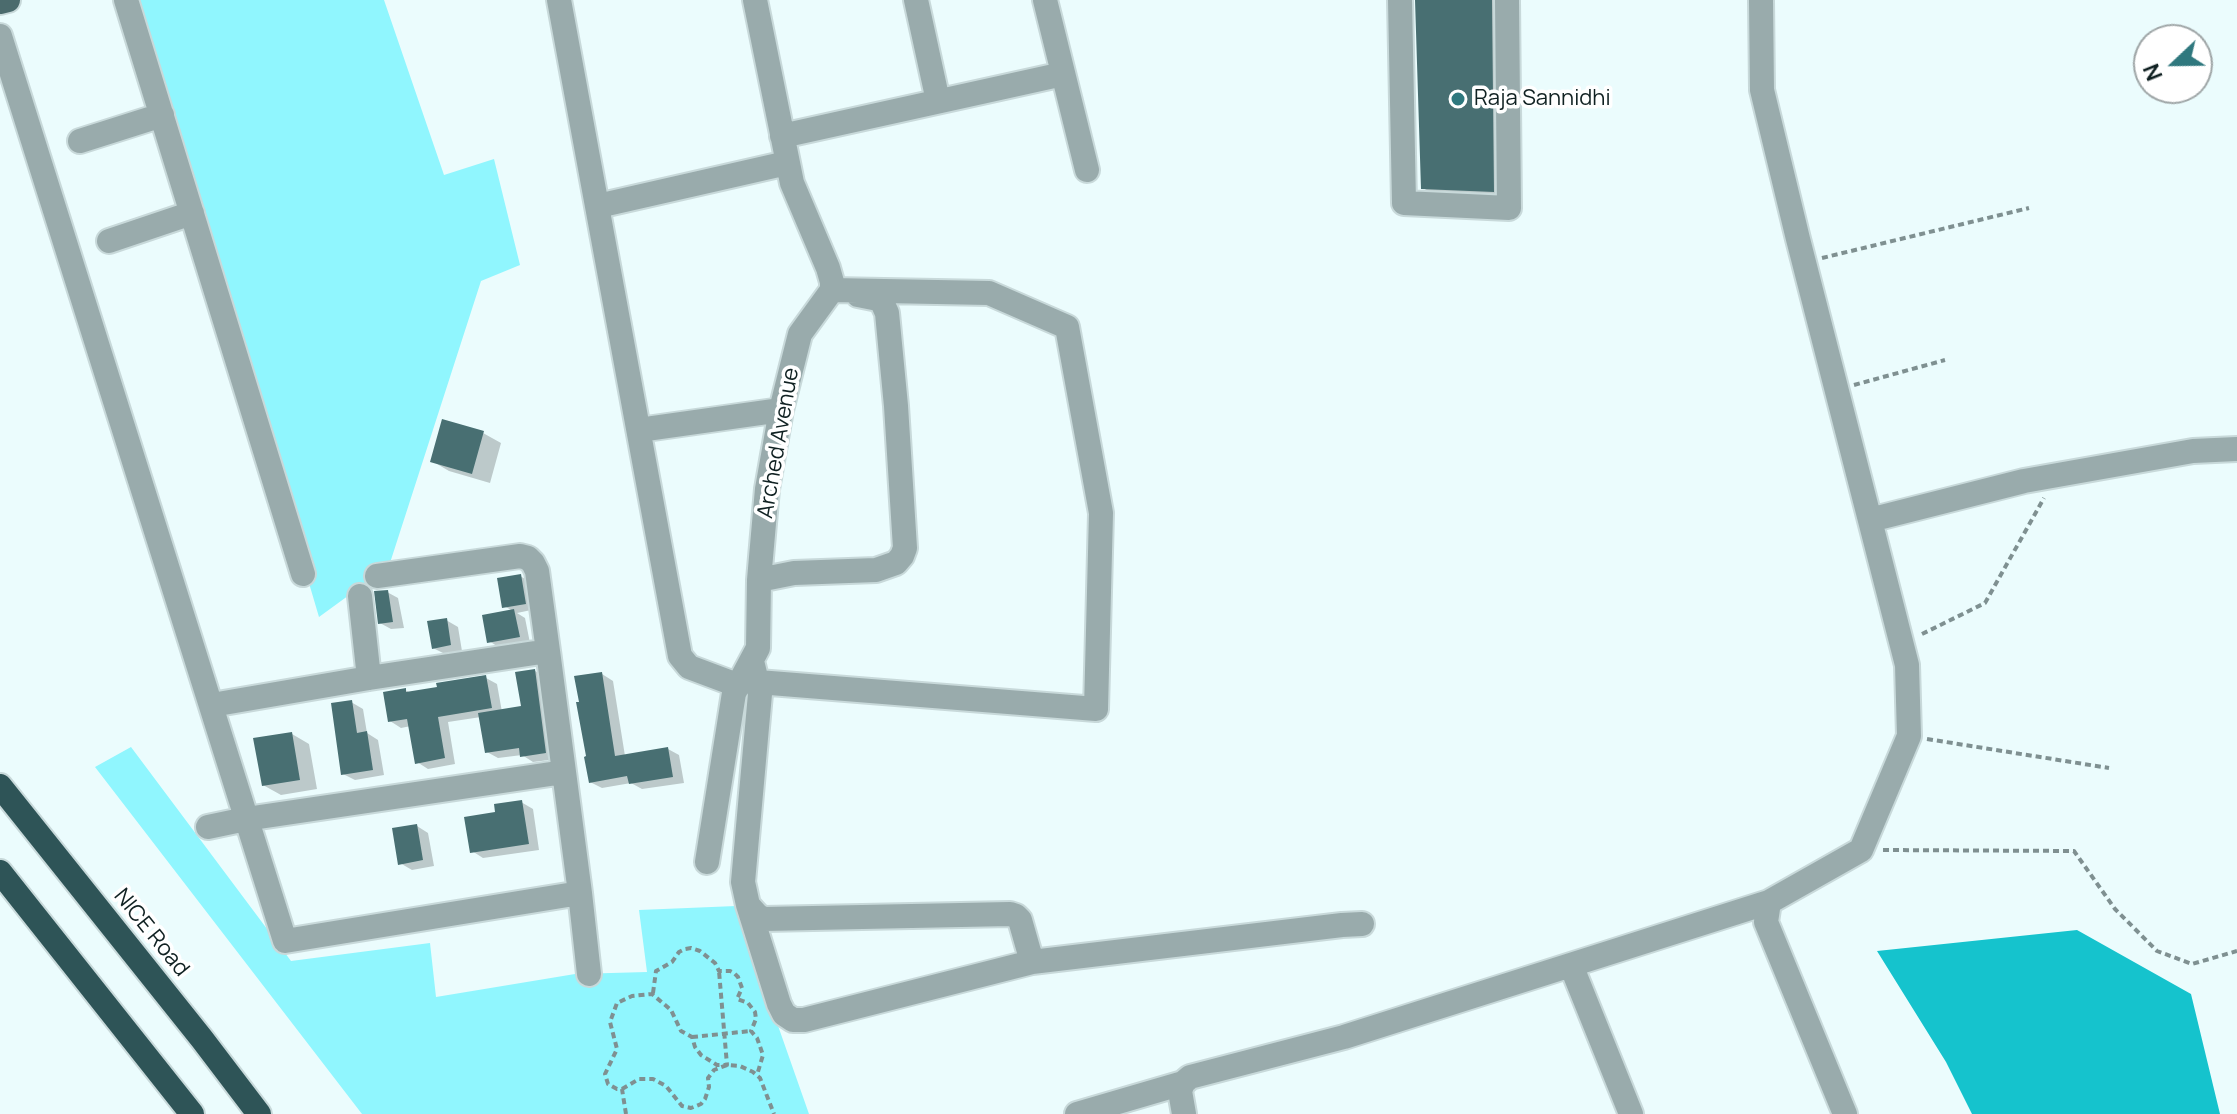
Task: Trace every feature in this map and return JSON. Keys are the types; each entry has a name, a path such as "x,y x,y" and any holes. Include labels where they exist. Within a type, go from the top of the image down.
{"highway":[{"name":"NICE Road","path":"0,786 259,1114"},
{"path":"0,872 192,1114"}],"main road":[{"path":"0,2 8,0"}],"street":[{"path":"126,0 303,574"},
{"path":"559,0 680,656 689,667 749,676 1096,709 1101,513 1067,327 989,293 832,290"},
{"path":"755,0 792,183 828,268 832,290"},
{"path":"916,0 938,101"},
{"path":"1045,0 1087,170"},
{"path":"1400,0 1404,203 1509,208 1507,0"},
{"path":"1077,1114 1183,1083 1190,1077 1344,1037 1769,902 1861,850 1909,736 1907,665 1762,90 1761,0"},
{"path":"0,36 285,941 580,893"},
{"path":"782,136 1063,74"},
{"path":"80,141 162,115"},
{"path":"598,206 787,163"},
{"path":"109,241 192,213"},
{"path":"759,580 794,573 876,570 896,563 905,548 887,313 878,299 832,290"},
{"name":"Arched Avenue","path":"832,290 800,334 781,410 767,489 759,580 758,648 749,676 760,694 743,882 748,905 779,1004 784,1014 793,1020 804,1020 1032,962"},
{"path":"639,430 781,410"},
{"path":"1870,520 2024,481 2193,451 2237,449"},
{"path":"377,576 520,556 533,563 537,571 548,651 589,974"},
{"path":"360,596 369,678"},
{"path":"212,705 548,651"},
{"path":"707,862 734,693 749,676"},
{"path":"208,827 564,772"},
{"path":"1769,902 1766,922 1845,1114"},
{"path":"748,905 764,919 1010,914 1020,920 1032,962 1362,924"},
{"path":"1571,965 1631,1114"},
{"path":"1183,1083 1180,1101 1184,1114"}],"path":[{"path":"1804,262 2029,208"},
{"path":"1836,390 1945,360"},
{"path":"1901,644 1985,603 2056,475"},
{"path":"1909,736 2109,768"},
{"path":"1861,850 2074,851 2115,909 2157,951 2192,964 2237,951"},
{"path":"652,994 656,971 672,962 685,949 700,951 715,963 719,971 727,1065"},
{"path":"719,971 730,971 738,977 742,988 737,999 748,1003 755,1012 756,1019 751,1031"},
{"path":"727,1065 711,1074 705,1099 691,1108 682,1106 666,1086 653,1079 639,1079 617,1089 608,1084 605,1074 617,1049 610,1022 613,1009 617,1003 632,996 652,994 671,1010 681,1031 692,1037 751,1031"},
{"path":"751,1031 763,1055 757,1075"},
{"path":"692,1037 701,1055 717,1065 745,1068 757,1075 774,1114"},
{"path":"622,1089 626,1114"}],"shaded area":[{"path":"384,0 444,175 494,159 520,265 481,281 389,566 319,617 137,1"},
{"path":"131,747 291,961 430,943 436,997 575,974 647,972 639,910 736,906 809,1114 362,1114 95,767"},
{"path":"2077,930 2191,994 2220,1114 1972,1114 1946,1062 1877,951"}],"building":[{"name":"Raja Sannidhi","path":"1415,0 1492,0 1494,192 1421,189"},
{"path":"442,419 484,431 472,474 430,462"},
{"path":"521,574 526,604 502,608 497,578"},
{"path":"388,590 393,622 378,624 374,591"},
{"path":"514,609 520,637 487,643 482,615"},
{"path":"447,618 451,645 432,649 427,621"},
{"path":"535,669 546,753 520,757 519,748 485,753 478,713 521,706 515,672"},
{"path":"602,672 615,756 668,747 673,777 629,784 627,776 589,783 574,676"},
{"path":"486,675 492,708 438,717 445,758 415,764 407,719 388,722 383,692 437,687 436,683"},
{"path":"352,700 357,733 367,731 373,770 341,775 331,703"},
{"path":"292,732 300,780 262,786 253,738"},
{"path":"522,800 529,844 470,853 464,817 495,812 494,804"},
{"path":"417,824 423,860 398,865 392,828"}],"place":[{"name":"Raja Sannidhi","path":"1458,99"}]}
